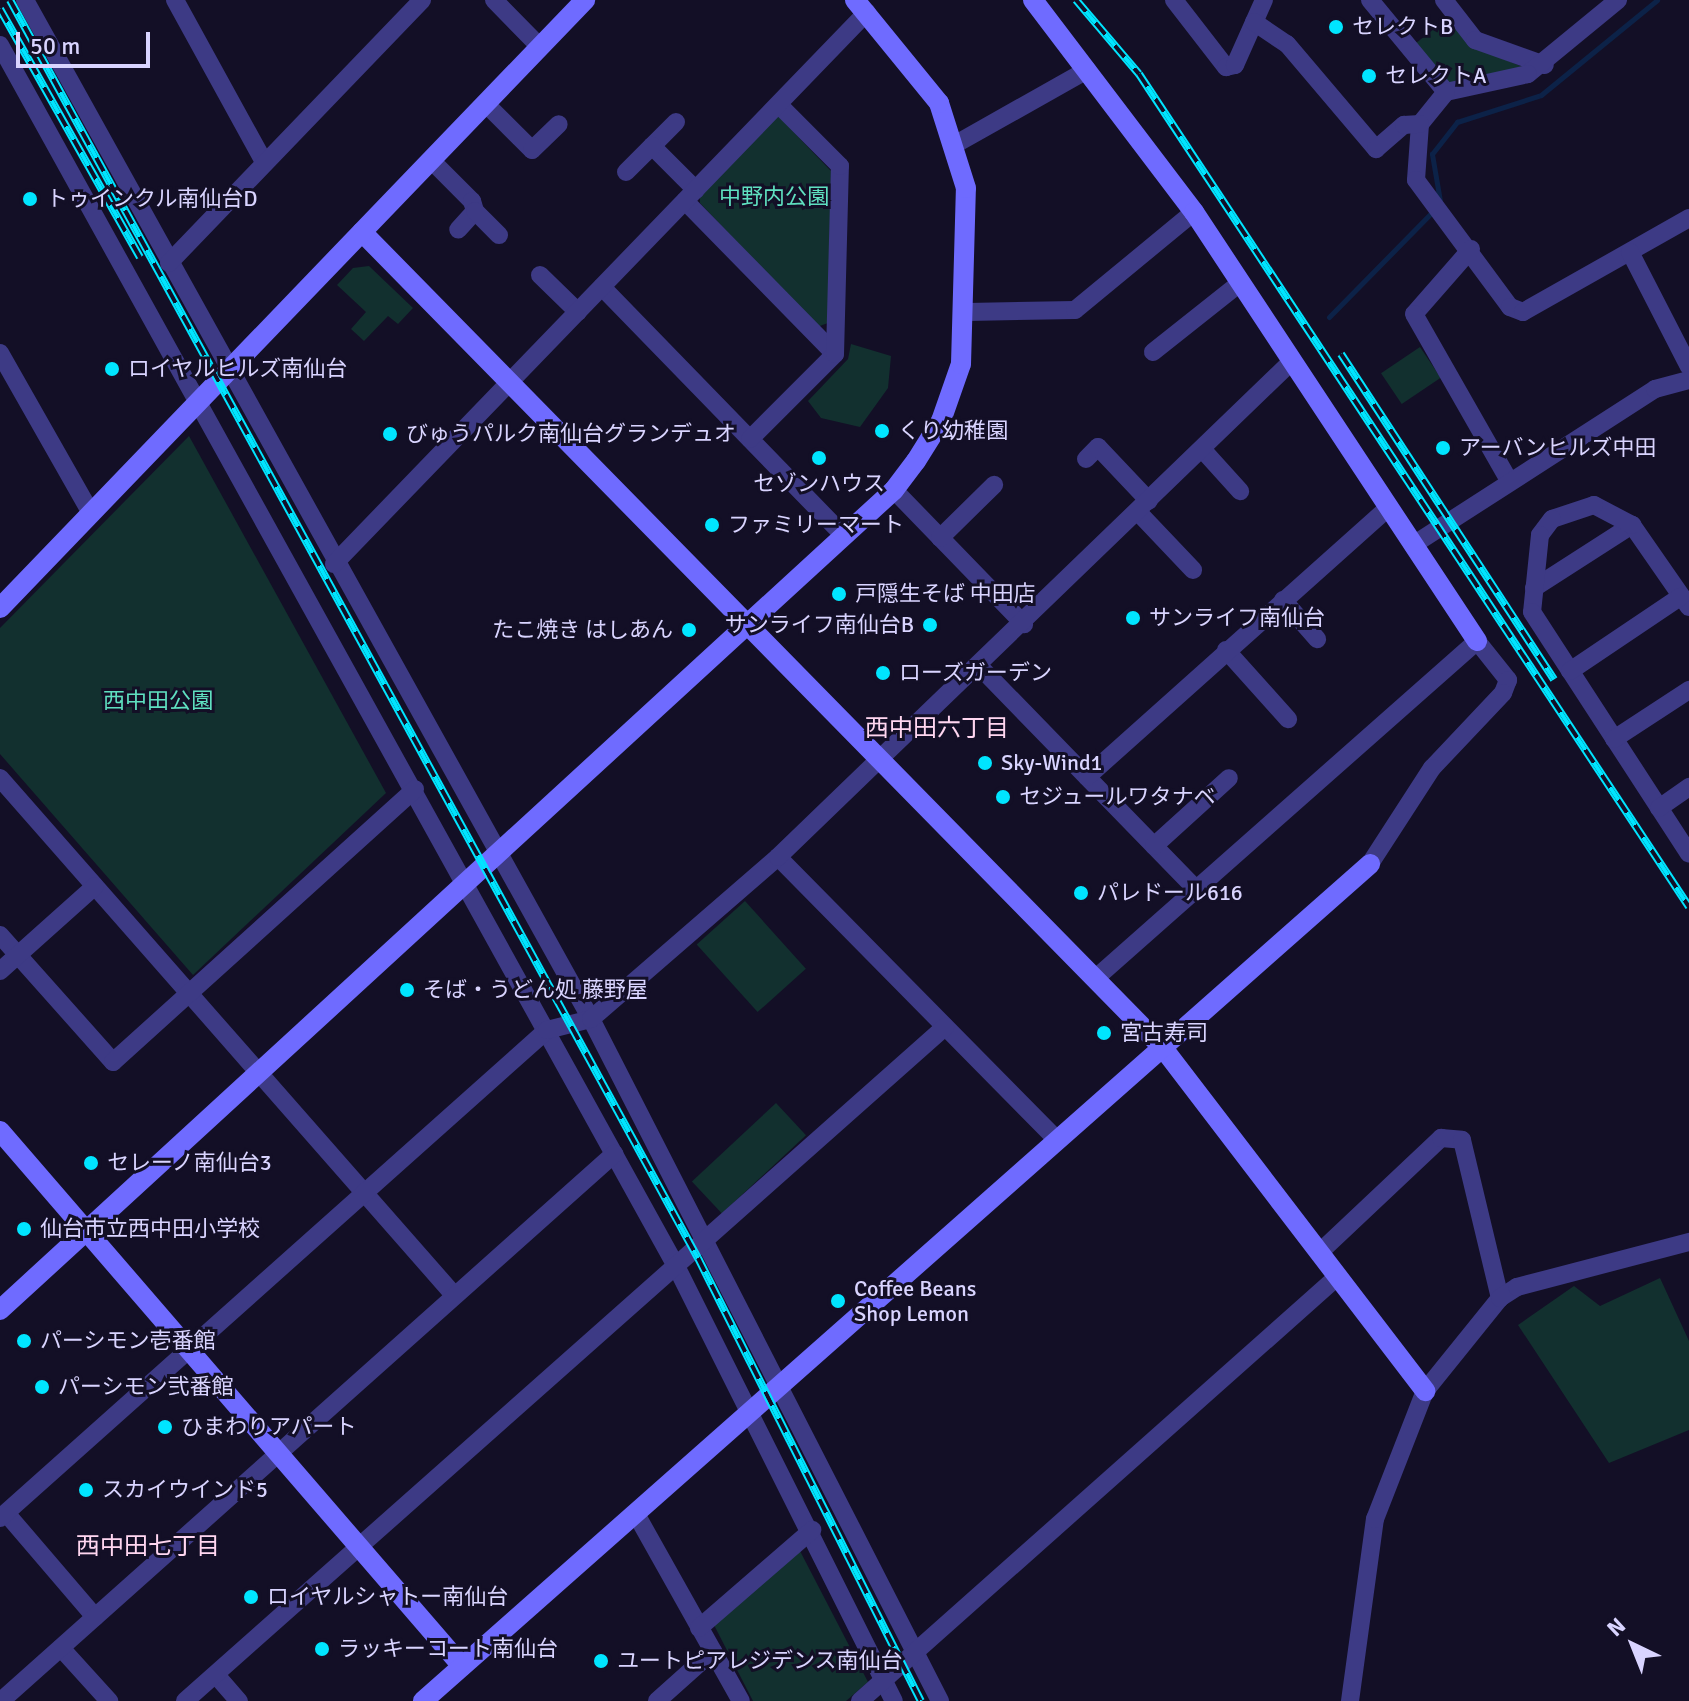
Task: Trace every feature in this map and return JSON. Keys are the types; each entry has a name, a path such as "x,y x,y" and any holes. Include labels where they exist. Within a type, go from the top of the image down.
{"street":[{"path":"25,0 334,564 591,1019 782,1384 940,1701"},
{"path":"175,0 264,162"},
{"path":"169,263 422,0"},
{"path":"494,0 540,47"},
{"path":"0,608 585,0"},
{"path":"423,1701 1370,864 1432,768 1503,693 1508,680 1477,641 1194,212 1033,0"},
{"path":"1174,0 1226,67 1235,65 1264,0"},
{"path":"1370,0 1446,92"},
{"path":"1444,0 1475,40 1545,65"},
{"path":"1618,0 1545,65 1446,92 1420,124 1416,180 1440,207 1510,307 1523,312 1689,218"},
{"path":"0,1310 894,490 941,421 967,312 966,188 954,145 919,71 861,6 779,105 334,564"},
{"path":"1254,22 1287,44 1376,149 1404,125 1420,124"},
{"path":"0,45 415,789 677,1268 812,1530 894,1701"},
{"path":"954,145 1087,70"},
{"path":"486,104 532,150 559,124"},
{"path":"750,439 835,354 840,166 779,105"},
{"path":"626,172 676,122"},
{"path":"652,146 690,196 835,354"},
{"path":"431,160 499,235"},
{"path":"458,230 475,211"},
{"path":"967,312 1075,310 1194,212"},
{"path":"362,232 1097,977 1163,1048 1425,1391"},
{"path":"1471,249 1414,314 1510,482"},
{"path":"1630,252 1689,367"},
{"path":"540,275 578,312"},
{"path":"1153,352 1240,283"},
{"path":"602,287 843,535"},
{"path":"0,353 91,513"},
{"path":"95,1617 3,1515 547,1030 591,1019 778,857 882,762 1292,361"},
{"path":"0,390 13,376"},
{"path":"1413,545 1655,389 1689,380"},
{"path":"1086,459 1098,447 1193,570"},
{"path":"1202,449 1240,491"},
{"path":"940,538 994,485"},
{"path":"894,490 1024,624"},
{"path":"1570,671 1685,602 1632,525 1594,505 1552,519 1540,535 1532,612 1570,671 1614,739 1689,854"},
{"path":"1087,777 1388,508"},
{"path":"1534,588 1632,525"},
{"path":"1283,600 1317,639"},
{"path":"1097,977 1477,641"},
{"path":"1226,650 1288,719"},
{"path":"980,667 1195,888"},
{"path":"1614,739 1689,690"},
{"path":"0,778 6,799 95,886 454,1295"},
{"path":"1154,846 1229,778"},
{"path":"1659,808 1689,787"},
{"path":"0,935 113,1062 415,789"},
{"path":"778,857 1057,1140"},
{"path":"0,971 95,886"},
{"path":"185,1701 677,1268 945,1027"},
{"path":"0,1131 462,1666"},
{"path":"1319,1253 1441,1138 1462,1140 1500,1298"},
{"path":"1,1701 614,1154"},
{"path":"1350,1701 1375,1519 1425,1391 1500,1298 1689,1242"},
{"path":"860,1701 1336,1278"},
{"path":"636,1514 741,1701"},
{"path":"699,1628 812,1530"},
{"path":"61,1648 109,1701"},
{"path":"657,1701 713,1651"},
{"path":"216,1675 239,1701"}],"green space":[{"path":"1448,18 1469,45 1528,69 1451,87 1416,43"},
{"name":"中野内公園","path":"778,116 831,171 828,323 817,327 700,203 700,193"},
{"path":"369,266 413,308 398,324 388,316 364,341 351,329 366,312 337,285 353,268"},
{"path":"851,344 891,356 888,388 860,427 821,418 808,401 848,359"},
{"path":"1420,347 1441,378 1402,404 1381,373"},
{"name":"西中田公園","path":"189,436 386,793 193,975 0,754 0,628"},
{"path":"745,901 806,969 758,1012 697,944"},
{"path":"776,1103 806,1135 722,1214 692,1181"},
{"path":"1660,1278 1689,1341 1689,1430 1609,1463 1518,1325 1574,1286 1600,1306"},
{"path":"800,1551 868,1682 846,1701 753,1701 714,1625"}],"waterway":[{"path":"1440,201 1432,154 1457,122 1541,95 1657,0"},
{"path":"1329,317 1435,209"}],"railway":[{"path":"10,0 698,1258 921,1701"},
{"path":"1076,0 1139,74 1689,907"},
{"path":"0,9 140,257"},
{"path":"1341,354 1554,679"}],"place":[{"name":"セレクトB","path":"1336,27"},
{"name":"セレクトA","path":"1369,76"},
{"name":"トゥインクル南仙台D","path":"30,199"},
{"name":"ロイヤルヒルズ南仙台","path":"112,369"},
{"name":"くり幼稚園","path":"882,431"},
{"name":"びゅうパルク南仙台グランデュオ","path":"390,434"},
{"name":"アーバンヒルズ中田","path":"1443,448"},
{"name":"セゾンハウス","path":"819,458"},
{"name":"ファミリーマート","path":"712,525"},
{"name":"戸隠生そば 中田店","path":"839,594"},
{"name":"サンライフ南仙台","path":"1133,618"},
{"name":"サンライフ南仙台B","path":"930,625"},
{"name":"たこ焼き はしあん","path":"689,630"},
{"name":"ローズガーデン","path":"883,673"},
{"name":"Sky-Wind1","path":"985,763"},
{"name":"セジュールワタナベ","path":"1003,797"},
{"name":"パレドール616","path":"1081,893"},
{"name":"そば・うどん処 藤野屋","path":"407,990"},
{"name":"宮古寿司","path":"1104,1033"},
{"name":"セレーノ南仙台3","path":"91,1163"},
{"name":"仙台市立西中田小学校","path":"24,1229"},
{"name":"Coffee Beans Shop Lemon","path":"838,1301"},
{"name":"パーシモン壱番館","path":"24,1341"},
{"name":"パーシモン弐番館","path":"42,1387"},
{"name":"ひまわりアパート","path":"165,1427"},
{"name":"スカイウインド5","path":"86,1490"},
{"name":"ロイヤルシャトー南仙台","path":"251,1597"},
{"name":"ラッキーコート南仙台","path":"322,1649"},
{"name":"ユートピアレジデンス南仙台","path":"601,1661"}],"district":[{"name":"西中田六丁目","path":"937,729"},
{"name":"西中田七丁目","path":"148,1547"}]}
